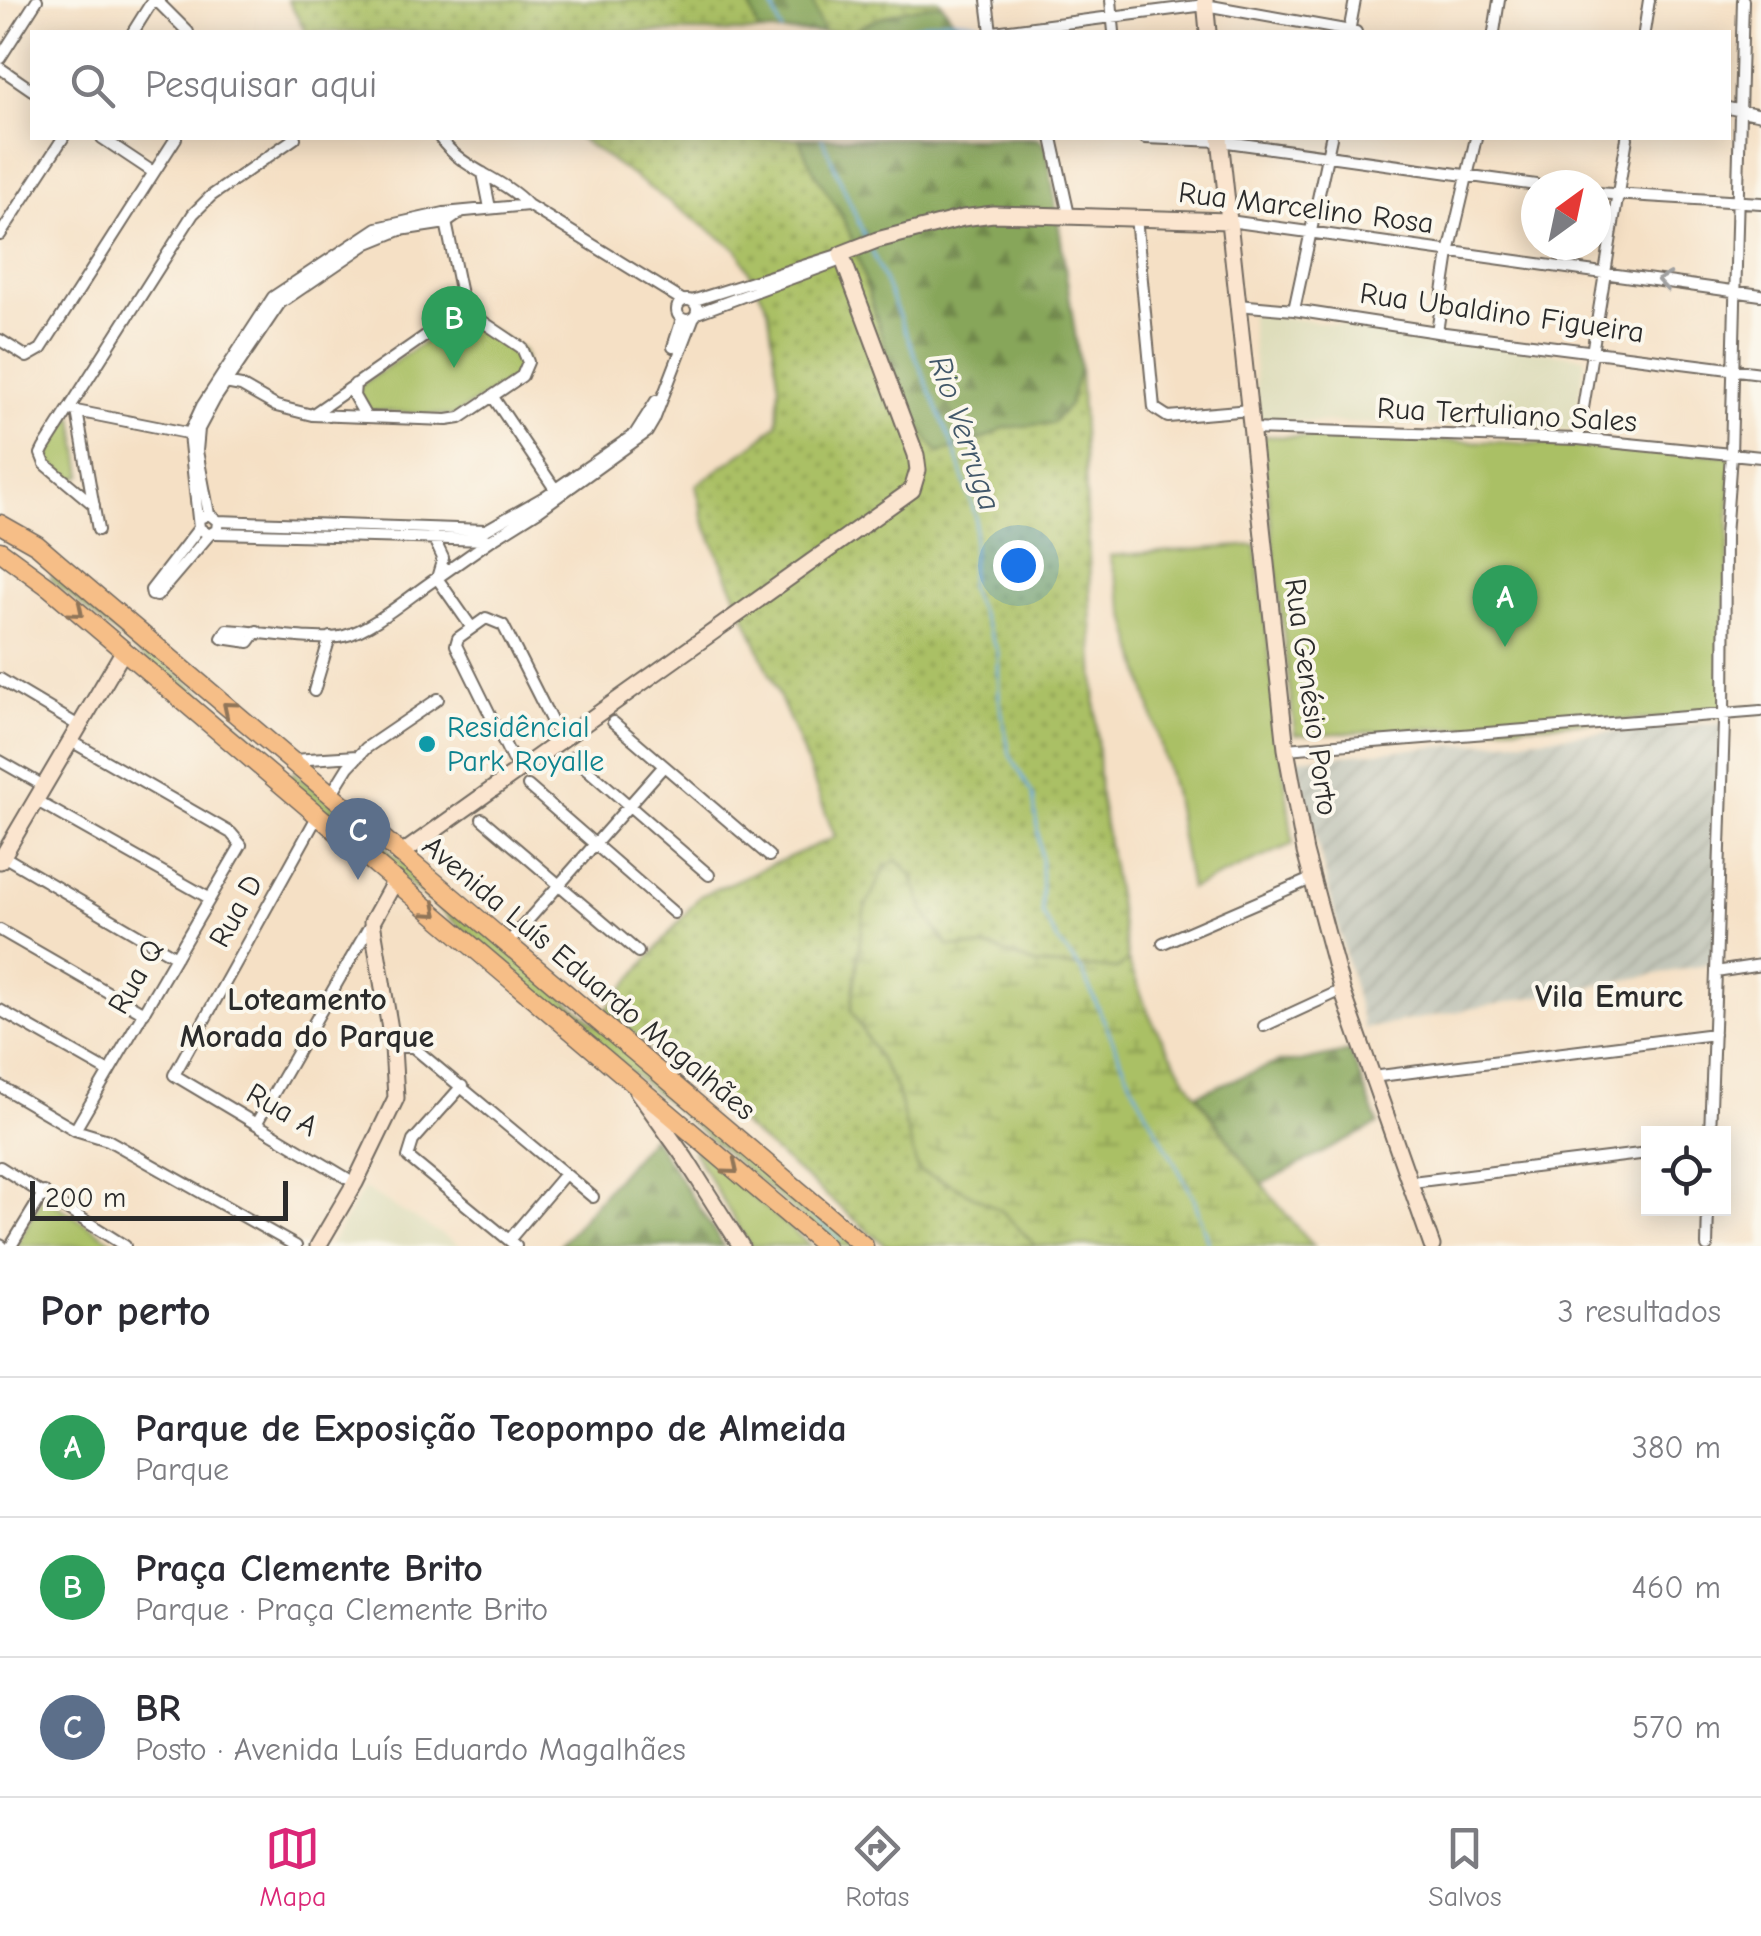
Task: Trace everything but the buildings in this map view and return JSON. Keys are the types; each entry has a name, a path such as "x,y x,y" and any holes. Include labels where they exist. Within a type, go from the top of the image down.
{"main road":[{"name":"Avenida Luís Eduardo Magalhães","path":"0,524 59,564 864,1246"},
{"name":"Avenida Luís Eduardo Magalhães","path":"0,551 41,581 396,879 825,1246"},
{"path":"41,581 46,570 59,564"},
{"path":"264,768 277,767 286,756"},
{"path":"294,794 299,780 310,779"}],"street":[{"path":"0,58 36,0"},
{"path":"134,30 154,0 186,30"},
{"path":"987,0 993,30"},
{"path":"1111,0 1114,30"},
{"path":"1352,30 1355,0"},
{"path":"1494,30 1499,0"},
{"path":"1644,30 1649,0"},
{"path":"1710,1126 1744,0"},
{"path":"1011,30 1113,19 1205,2 1342,30"},
{"path":"1205,2 1208,30"},
{"path":"0,68 30,89"},
{"path":"1731,109 1761,115"},
{"path":"0,234 63,140"},
{"path":"105,140 153,172"},
{"path":"0,340 27,356 41,348 175,140"},
{"path":"94,505 42,459 44,448 74,410 184,229 211,196 291,140"},
{"path":"257,631 330,637 358,630 558,492 642,425 690,317 687,300 528,205 515,192 459,158 442,140"},
{"path":"1052,140 1069,214"},
{"path":"1220,140 1521,183"},
{"name":"Rua Genésio Porto","path":"1220,140 1286,749 1311,880 1342,990 1432,1246"},
{"path":"1294,310 1331,140"},
{"path":"1437,332 1449,253 1476,140"},
{"path":"1578,439 1627,140"},
{"path":"482,173 490,208"},
{"path":"1611,195 1761,203"},
{"path":"208,525 190,464 194,434 221,382 288,297 368,242 460,214 528,205"},
{"name":"Rua Marcelino Rosa","path":"690,317 877,240 993,214 1229,222 1761,295"},
{"path":"1136,217 1154,408 1163,416 1250,410"},
{"path":"221,382 241,386 276,406 312,415 447,420 460,418 494,397 528,369 527,354 464,309 445,218"},
{"path":"400,855 912,490 918,470 916,456 847,254"},
{"name":"Rua Marcelino Rosa","path":"687,300 847,254"},
{"path":"687,300 676,310 690,317"},
{"name":"Rua Ubaldino Figueira","path":"1237,305 1761,373"},
{"path":"312,415 464,309"},
{"path":"355,384 354,396 366,417"},
{"path":"494,397 558,492"},
{"path":"74,410 194,434"},
{"path":"74,410 98,530"},
{"name":"Rua Tertuliano Sales","path":"1251,429 1578,439 1761,457"},
{"path":"432,534 486,530 558,492"},
{"path":"208,525 491,540"},
{"path":"208,525 156,596 152,595 150,590 208,525"},
{"path":"432,534 444,563 437,578"},
{"path":"437,578 472,628"},
{"path":"512,759 456,645 458,638 486,618 503,624 554,726"},
{"path":"314,691 330,637"},
{"path":"124,650 3,849 176,957"},
{"path":"0,680 75,733"},
{"path":"330,796 357,756 438,699"},
{"path":"1286,749 1761,711"},
{"path":"613,722 769,856"},
{"name":"Rua Q","path":"75,733 237,836 240,849 78,1126"},
{"path":"286,756 357,756"},
{"path":"573,756 709,874"},
{"path":"0,761 40,793 210,898"},
{"path":"507,944 664,767"},
{"path":"528,786 674,912"},
{"name":"Rua D","path":"183,1082 174,1075 178,1065 318,815"},
{"path":"482,819 638,952"},
{"path":"256,1124 396,879"},
{"path":"1163,944 1311,880"},
{"path":"318,1246 355,1183 396,1098 393,1047 372,922"},
{"path":"0,930 144,1013"},
{"path":"1716,972 1761,965"},
{"path":"1264,1026 1342,990"},
{"path":"0,1010 109,1072"},
{"path":"1372,1077 1714,1034"},
{"path":"393,1047 411,1046 592,1197"},
{"path":"630,1081 741,1246"},
{"name":"Rua A","path":"183,1082 355,1183"},
{"path":"0,1086 108,1140 296,1246"},
{"path":"462,1086 413,1141 407,1153 413,1162 512,1243 564,1174"},
{"path":"685,1158 689,1148 706,1146"},
{"path":"1412,1182 1641,1155"},
{"path":"0,1167 125,1246"},
{"path":"11,1246 44,1192"},
{"path":"1707,1246 1708,1216"}],"shaded area":[{"path":"1250,313 1585,357 1574,431 1259,420"},
{"path":"1724,722 1716,963 1364,1029 1296,759"},
{"path":"364,1189 461,1246 329,1246"}],"green space":[{"path":"288,0 939,0 961,30 305,30"},
{"path":"748,0 812,0 822,30 758,30"},
{"path":"942,4 961,30 856,30 873,21"},
{"path":"582,140 1041,140 1047,148 1080,367 1100,796 1128,961 1117,969 1037,965 992,948 948,946 924,912 913,876 851,1010 896,1088 918,1171 1002,1211 1036,1246 886,1246 606,1010 700,896 835,837 796,735 704,521 696,485 777,424 779,386 768,308 738,250"},
{"path":"800,140 1041,140 1047,148 1080,367 1069,405 1052,423 1004,428 973,444 939,453 909,406 886,351 847,227"},
{"path":"461,317 470,317 522,350 525,358 520,372 453,416 368,410 358,394 361,385"},
{"path":"71,417 83,475 71,481 50,462 47,454"},
{"path":"1261,436 1499,442 1731,455 1725,716 1295,735"},
{"path":"1256,545 1293,844 1190,889 1173,791 1110,556"},
{"path":"56,570 273,757 263,758 50,579"},
{"path":"294,771 860,1246 836,1246 288,781"},
{"path":"897,860 913,876 924,912 948,946 992,948 1037,965 1117,969 1128,961 1155,1026 1208,1112 1313,1246 1036,1246 1002,1211 918,1171 896,1088 851,1010 864,911 885,867"},
{"path":"1350,1051 1378,1124 1260,1185 1197,1094 1279,1062 1300,1062"},
{"path":"652,1136 724,1246 559,1246"},
{"path":"697,1149 811,1246 750,1246 693,1151"},
{"path":"43,1196 120,1246 16,1246"}],"waterway":[{"name":"Rio Verruga","path":"770,0 781,30"},
{"path":"906,30 940,20 982,24"},
{"name":"Rio Verruga","path":"823,140 865,237"},
{"name":"Rio Verruga","path":"871,249 955,451 976,518 969,587 998,652 999,698 1010,755 1033,795 1041,857 1042,913 1059,943 1082,971 1133,1086 1194,1198 1209,1246"},
{"path":"760,1169 840,1240"}],"place":[{"name":"Praça Clemente Brito","path":"454,368"},
{"name":"Parque de Exposição Teopompo de Almeida","path":"1505,647"},
{"name":"Residêncial Park Royalle","path":"427,744"},
{"name":"BR","path":"358,880"}],"district":[{"name":"Vila Emurc","path":"1609,996"},
{"name":"Loteamento Morada do Parque","path":"307,1018"}]}
